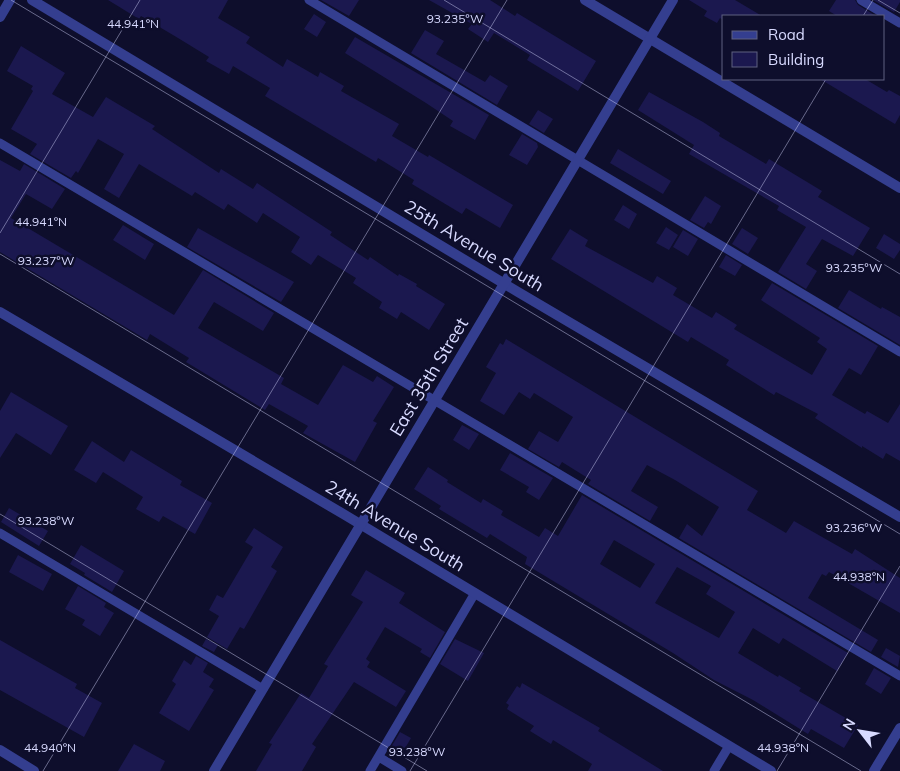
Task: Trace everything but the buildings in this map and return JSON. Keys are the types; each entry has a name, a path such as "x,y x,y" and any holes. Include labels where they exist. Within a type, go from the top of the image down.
{"street":[{"path":"0,17 10,0"},
{"name":"25th Avenue South","path":"32,0 900,518"},
{"path":"585,0 900,188"},
{"name":"East 35th Street","path":"214,771 673,0"},
{"name":"24th Avenue South","path":"0,312 360,524 771,771"},
{"path":"874,771 900,728"},
{"path":"0,750 34,771"}],"lane":[{"path":"309,0 900,352"},
{"path":"861,0 900,23"},
{"path":"0,143 900,676"},
{"path":"0,532 263,689"},
{"path":"370,771 475,594"},
{"path":"714,771 729,746"},
{"path":"378,757 402,771"}]}
